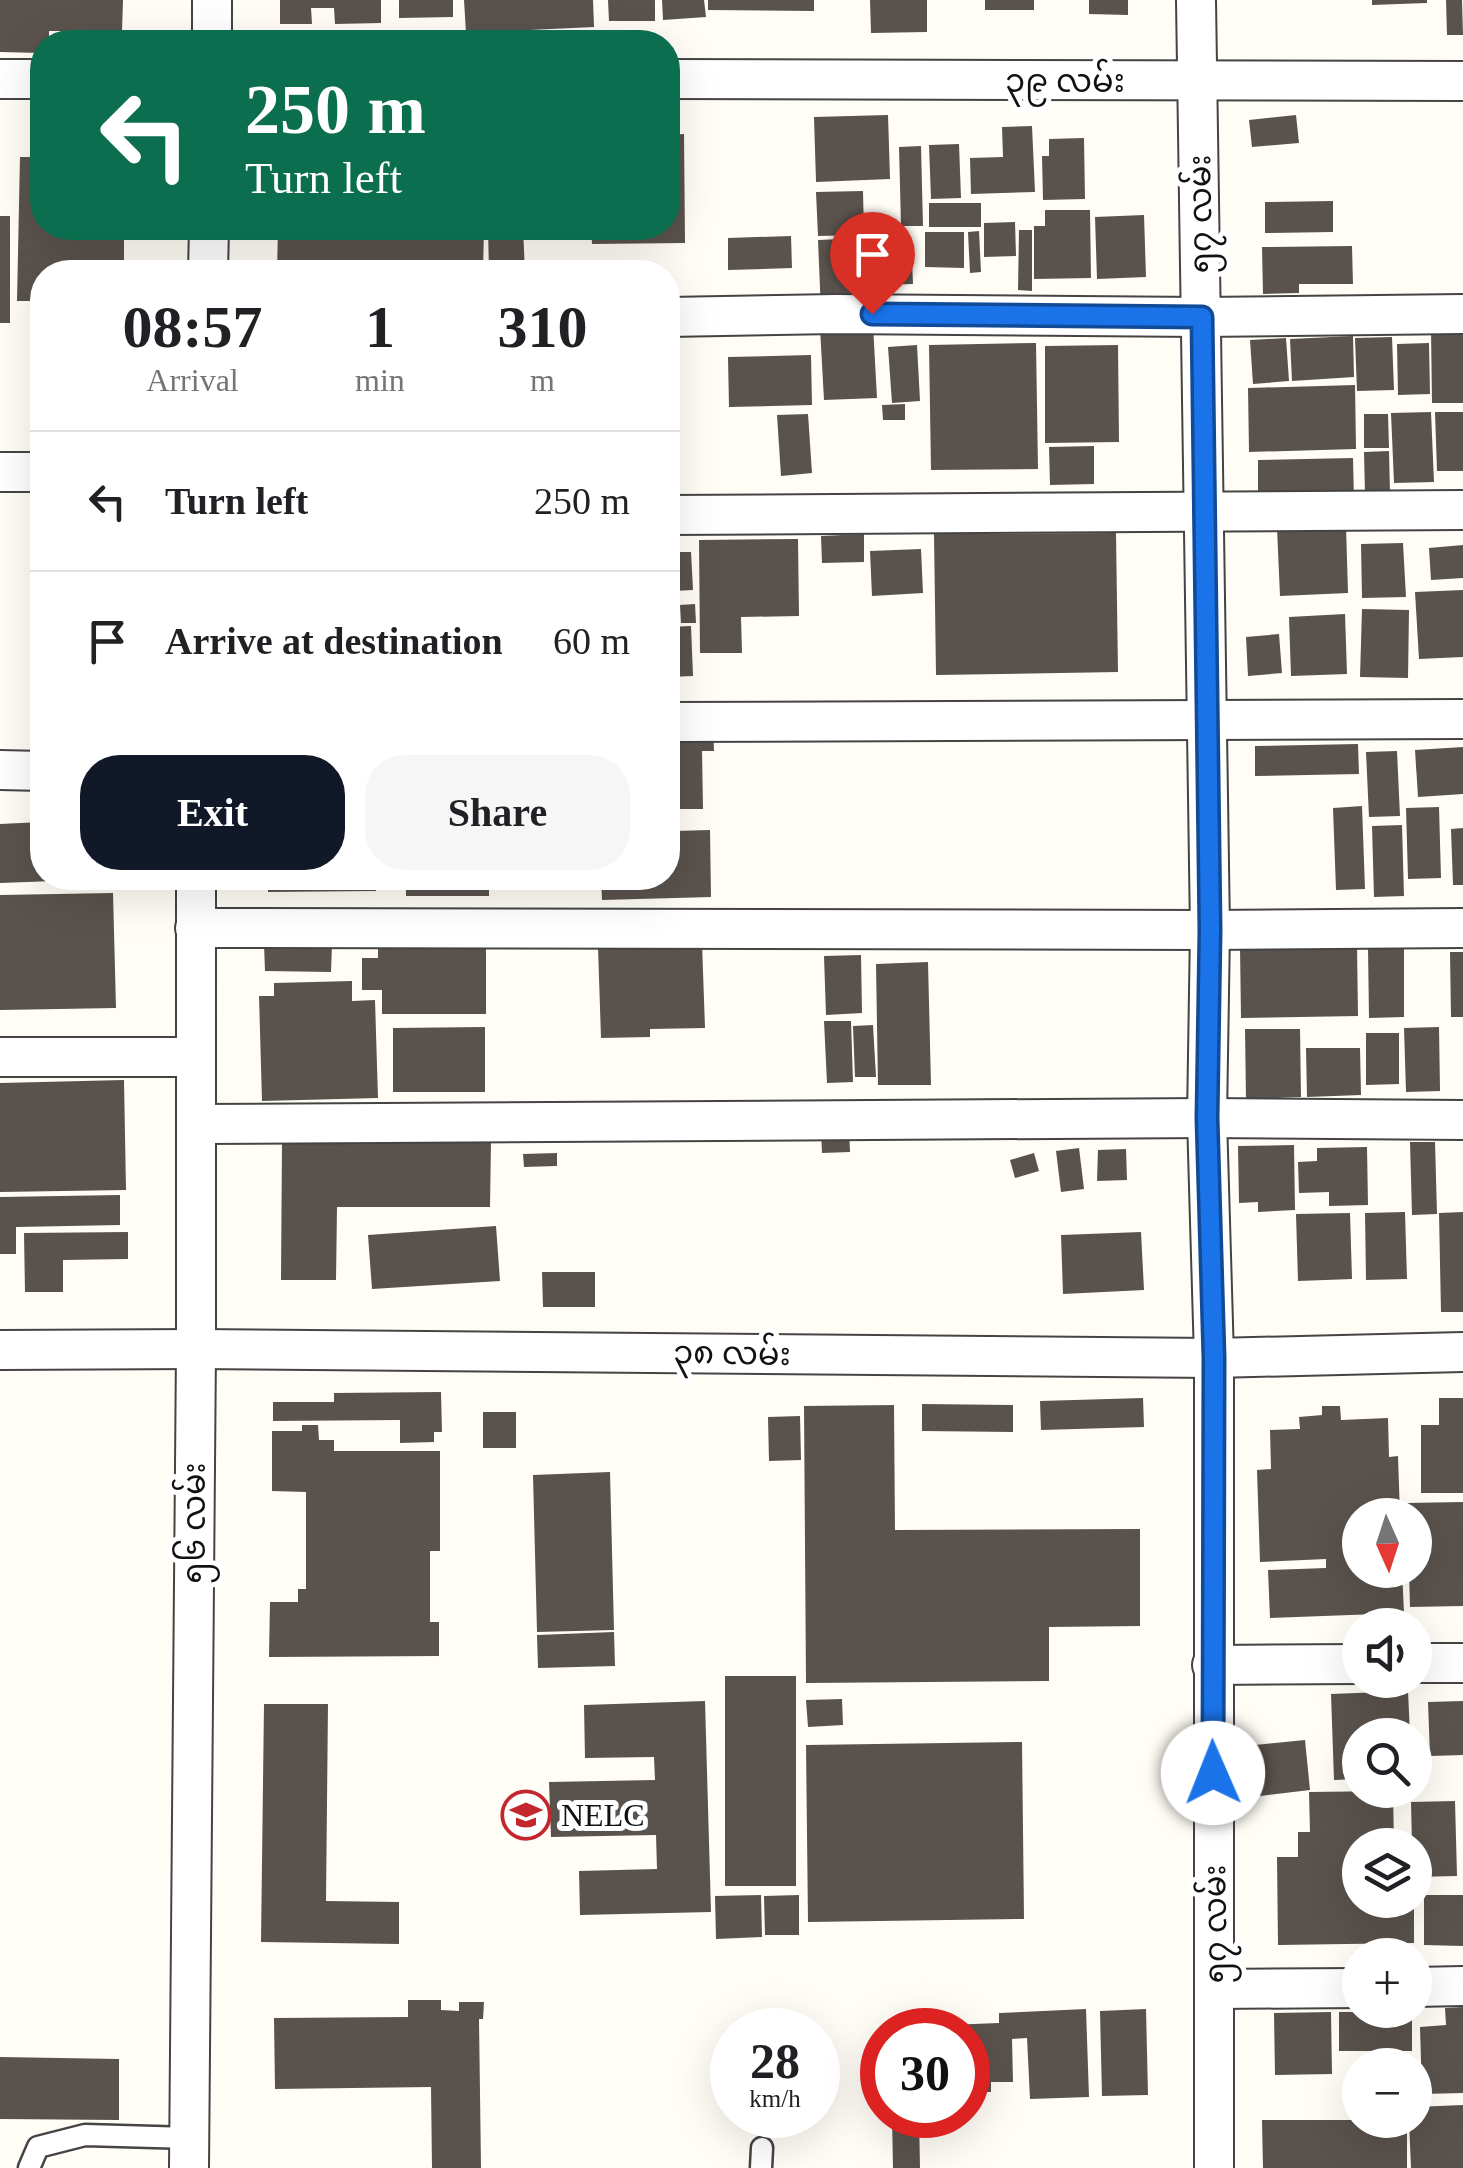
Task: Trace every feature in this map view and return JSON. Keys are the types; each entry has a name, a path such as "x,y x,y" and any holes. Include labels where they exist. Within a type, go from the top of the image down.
{"street":[{"path":"212,0 212,30"},
{"name":"၅၇ လမ်း","path":"1196,0 1210,930 1207,1118 1214,1358 1214,2168"},
{"path":"0,79 30,79"},
{"name":"၃၉ လမ်း","path":"680,80 1463,81"},
{"path":"680,317 1463,314"},
{"path":"0,472 30,472"},
{"path":"680,514 1463,510"},
{"path":"680,722 1463,718"},
{"path":"0,770 30,771"},
{"name":"၅၆ လမ်း","path":"190,2153 196,890"},
{"path":"195,928 1463,928"},
{"path":"0,1057 194,1057"},
{"path":"196,1124 1463,1120"},
{"name":"၃၈ လမ်း","path":"0,1350 196,1348 1214,1358 1463,1352"},
{"path":"1432,1664 1463,1663"},
{"path":"1212,1665 1342,1664"},
{"path":"1432,1987 1463,1986"},
{"path":"1216,1990 1342,1988"}],"lane":[{"path":"29,2168 38,2148 85,2134 190,2153"}],"building":[{"path":"0,0 123,0 122,30 30,30 30,53 0,52"},
{"path":"280,0 381,0 381,23 335,24 334,8 311,8 312,24 280,24"},
{"path":"399,0 453,0 453,17 399,18"},
{"path":"464,0 593,0 594,27 466,30"},
{"path":"608,0 655,0 655,21 609,21"},
{"path":"662,0 704,0 706,17 663,20"},
{"path":"708,0 814,0 814,11 708,10"},
{"path":"870,0 927,0 927,32 871,33"},
{"path":"985,0 1034,0 1034,10 985,10"},
{"path":"1089,0 1128,0 1128,15 1089,14"},
{"path":"1372,0 1427,0 1427,3 1372,5"},
{"path":"1446,0 1462,0 1463,35 1447,35"},
{"path":"888,115 890,179 816,182 814,117"},
{"path":"1296,115 1299,143 1252,147 1249,120"},
{"path":"1032,126 1035,192 971,194 970,158 1003,157 1002,127"},
{"path":"680,134 684,134 685,243 592,244 592,240 680,240"},
{"path":"1084,138 1085,199 1043,200 1042,156 1049,156 1049,139"},
{"path":"959,144 961,198 931,199 929,145"},
{"path":"921,146 923,226 901,226 899,147"},
{"path":"20,157 30,157 30,240 124,240 124,260 30,260 30,301 17,301"},
{"path":"863,191 864,235 818,236 816,192"},
{"path":"1333,201 1333,232 1265,233 1265,202"},
{"path":"929,203 981,203 981,227 929,227"},
{"path":"1045,210 1090,210 1091,278 1034,279 1034,226 1045,226"},
{"path":"1144,215 1146,277 1097,279 1095,217"},
{"path":"0,216 10,216 10,323 0,323"},
{"path":"1015,222 1016,256 984,257 984,223"},
{"path":"1019,230 1032,230 1032,291 1018,290"},
{"path":"979,231 981,272 970,273 968,232"},
{"path":"925,232 964,232 964,268 925,267"},
{"path":"791,236 792,268 728,270 728,238"},
{"path":"911,236 913,284 873,285 874,309 821,312 818,240"},
{"path":"278,240 484,240 483,260 277,260"},
{"path":"488,240 524,240 524,260 489,260"},
{"path":"1352,246 1353,284 1299,284 1299,293 1263,294 1262,247"},
{"path":"873,325 877,398 824,400 820,328"},
{"path":"1431,329 1463,329 1463,403 1432,403"},
{"path":"1353,336 1354,377 1292,381 1290,339"},
{"path":"1392,337 1394,390 1357,391 1355,338"},
{"path":"1286,338 1289,381 1253,384 1250,340"},
{"path":"1036,343 1038,469 931,470 929,345"},
{"path":"1429,343 1430,394 1398,395 1397,344"},
{"path":"917,345 920,401 892,403 888,347"},
{"path":"1118,345 1119,442 1045,443 1045,346"},
{"path":"811,355 812,405 729,407 728,357"},
{"path":"1355,385 1356,449 1249,452 1248,388"},
{"path":"905,404 905,420 883,420 882,405"},
{"path":"1431,412 1434,482 1394,483 1391,413"},
{"path":"1435,412 1463,412 1463,471 1437,471"},
{"path":"808,414 812,473 781,476 777,415"},
{"path":"1364,414 1388,414 1389,448 1364,448"},
{"path":"1094,446 1094,484 1050,485 1049,447"},
{"path":"1389,451 1390,493 1365,494 1364,452"},
{"path":"1353,458 1354,501 1258,503 1258,460"},
{"path":"1346,526 1348,593 1280,596 1277,528"},
{"path":"1116,533 1118,672 936,675 934,534"},
{"path":"864,534 864,562 822,563 821,536"},
{"path":"798,539 799,616 741,617 742,653 700,653 699,540"},
{"path":"1403,543 1406,597 1362,598 1361,544"},
{"path":"1463,545 1463,578 1431,580 1429,548"},
{"path":"921,549 923,593 872,596 870,551"},
{"path":"680,552 691,552 693,590 680,591"},
{"path":"1463,590 1463,657 1419,659 1415,592"},
{"path":"695,604 696,623 681,623 680,605"},
{"path":"1362,609 1409,610 1408,678 1360,677"},
{"path":"1345,614 1347,674 1291,676 1289,617"},
{"path":"680,626 691,626 693,676 680,677"},
{"path":"1279,634 1282,673 1248,676 1246,637"},
{"path":"713,726 714,751 702,751 703,809 680,809 680,727"},
{"path":"1358,744 1359,774 1255,776 1255,746"},
{"path":"1463,747 1463,794 1418,797 1415,750"},
{"path":"1397,751 1400,816 1369,817 1366,752"},
{"path":"1362,806 1365,889 1336,890 1333,808"},
{"path":"1439,807 1441,878 1408,879 1406,808"},
{"path":"30,823 30,882 0,883 0,824"},
{"path":"1402,825 1404,896 1374,897 1372,826"},
{"path":"1463,828 1463,885 1453,885 1451,829"},
{"path":"710,830 711,897 602,900 602,890 680,890 680,831"},
{"path":"268,890 376,890 376,891"},
{"path":"406,890 489,890 489,896 406,896"},
{"path":"113,893 116,1008 0,1010 0,895"},
{"path":"378,942 486,943 486,1014 382,1014 382,990 362,990 362,958 378,958"},
{"path":"702,943 705,1028 650,1029 650,1037 601,1038 598,947"},
{"path":"264,944 332,945 331,972 265,971"},
{"path":"1357,945 1358,1016 1241,1018 1240,947"},
{"path":"1368,948 1404,948 1404,1017 1369,1018"},
{"path":"1450,952 1463,952 1463,1017 1451,1017"},
{"path":"861,955 862,1013 826,1015 824,956"},
{"path":"928,962 931,1085 878,1085 876,964"},
{"path":"352,981 352,1001 375,1000 378,1098 262,1101 259,996 274,996 274,983"},
{"path":"824,1021 851,1021 853,1082 827,1083"},
{"path":"873,1025 876,1077 855,1077 853,1026"},
{"path":"485,1027 485,1092 393,1092 393,1028"},
{"path":"1439,1027 1440,1091 1406,1092 1404,1028"},
{"path":"1245,1029 1300,1029 1301,1097 1246,1099"},
{"path":"1366,1033 1399,1033 1399,1084 1366,1085"},
{"path":"1306,1048 1360,1048 1361,1095 1307,1097"},
{"path":"124,1080 126,1190 0,1192 0,1083"},
{"path":"849,1129 850,1152 822,1153 821,1131"},
{"path":"282,1142 491,1142 490,1207 337,1207 336,1280 281,1280"},
{"path":"1410,1142 1435,1142 1437,1214 1412,1215"},
{"path":"1294,1145 1295,1210 1258,1212 1258,1202 1239,1203 1238,1146"},
{"path":"1367,1147 1368,1205 1329,1206 1329,1192 1299,1193 1298,1162 1317,1161 1317,1148"},
{"path":"1079,1148 1084,1189 1061,1192 1056,1151"},
{"path":"1126,1149 1127,1180 1097,1181 1098,1150"},
{"path":"557,1153 557,1166 524,1167 523,1154"},
{"path":"1034,1153 1039,1171 1015,1178 1010,1160"},
{"path":"120,1195 120,1225 16,1227 16,1254 0,1254 0,1197"},
{"path":"1405,1212 1407,1279 1366,1280 1365,1213"},
{"path":"1463,1212 1463,1312 1441,1312 1439,1213"},
{"path":"1350,1213 1352,1279 1298,1281 1296,1214"},
{"path":"496,1226 500,1281 372,1289 368,1235"},
{"path":"128,1232 128,1259 63,1260 63,1292 25,1292 24,1233"},
{"path":"1141,1232 1144,1290 1063,1294 1061,1235"},
{"path":"542,1272 595,1272 595,1307 543,1307"},
{"path":"441,1392 442,1432 434,1432 434,1442 400,1443 400,1420 273,1421 273,1402 334,1402 334,1393"},
{"path":"1143,1398 1144,1427 1041,1430 1040,1401"},
{"path":"1439,1398 1463,1398 1463,1493 1421,1493 1421,1425 1439,1425"},
{"path":"922,1404 1013,1405 1013,1432 922,1431"},
{"path":"894,1405 895,1530 1140,1529 1140,1626 1049,1627 1049,1681 806,1683 804,1406"},
{"path":"1322,1406 1340,1406 1341,1420 1388,1418 1389,1457 1398,1456 1399,1498 1342,1498 1342,1588 1403,1588 1404,1608 1342,1608 1342,1615 1270,1618 1268,1570 1326,1568 1326,1559 1260,1562 1257,1470 1271,1469 1270,1430 1300,1429 1299,1417 1322,1415"},
{"path":"483,1412 516,1412 516,1448 483,1448"},
{"path":"800,1416 801,1460 769,1461 768,1417"},
{"path":"302,1425 318,1425 319,1440 334,1440 334,1451 440,1451 440,1551 430,1551 430,1622 439,1622 439,1656 269,1657 270,1602 298,1602 298,1589 306,1589 306,1492 272,1491 272,1431 302,1431"},
{"path":"610,1472 614,1630 537,1632 533,1475"},
{"path":"1463,1502 1463,1606 1410,1607 1409,1588 1432,1588 1432,1503"},
{"path":"614,1632 615,1666 538,1668 537,1635"},
{"path":"725,1676 796,1676 796,1886 725,1886"},
{"path":"1331,1694 1342,1694 1342,1698 1408,1698 1409,1718 1342,1718 1342,1780 1334,1780"},
{"path":"842,1699 843,1725 808,1727 806,1700"},
{"path":"705,1701 711,1912 580,1915 579,1871 657,1869 656,1835 551,1837 549,1782 655,1780 654,1757 585,1758 584,1705"},
{"path":"1463,1701 1463,1755 1432,1756 1428,1702"},
{"path":"264,1704 328,1704 326,1901 399,1902 399,1944 261,1942"},
{"path":"1305,1740 1310,1790 1260,1796 1255,1745"},
{"path":"1022,1742 1024,1919 808,1922 806,1745"},
{"path":"1309,1792 1342,1792 1342,1808 1393,1808 1394,1828 1342,1828 1342,1918 1414,1918 1414,1938 1342,1938 1342,1944 1278,1945 1277,1857 1298,1857 1298,1832 1310,1832"},
{"path":"1455,1801 1457,1876 1432,1877 1432,1828 1412,1828 1411,1808 1432,1808 1432,1802"},
{"path":"761,1895 762,1937 716,1939 715,1896"},
{"path":"799,1895 799,1935 765,1935 764,1896"},
{"path":"1432,1895 1463,1895 1463,1946 1432,1945 1432,1938 1424,1938 1424,1918 1432,1918"},
{"path":"408,2000 441,2000 441,2010 459,2011 459,2002 484,2002 483,2019 479,2019 481,2168 432,2168 431,2087 275,2089 274,2018 408,2017"},
{"path":"1463,2007 1463,2093 1432,2094 1432,2048 1421,2048 1420,2028 1446,2025 1445,2008"},
{"path":"1086,2009 1089,2097 1030,2099 1027,2038 1012,2039 1013,2082 991,2082 990,2092 990,2023 999,2023 999,2013"},
{"path":"1146,2009 1148,2095 1102,2096 1100,2011"},
{"path":"1331,2012 1332,2074 1275,2075 1274,2013"},
{"path":"1339,2012 1342,2028 1412,2028 1412,2048 1339,2051"},
{"path":"0,2057 119,2059 119,2120 0,2119"},
{"path":"1463,2105 1463,2168 1411,2168 1410,2138 1432,2138 1432,2106"},
{"path":"1262,2120 1342,2120 1342,2138 1407,2138 1407,2168 1263,2168"},
{"path":"892,2138 919,2138 920,2168 893,2168"}],"place":[{"name":"NELC","path":"526,1815"}],"route":[{"path":"872,314 1202,317 1210,930 1207,1118 1214,1358 1213,1773"}]}
